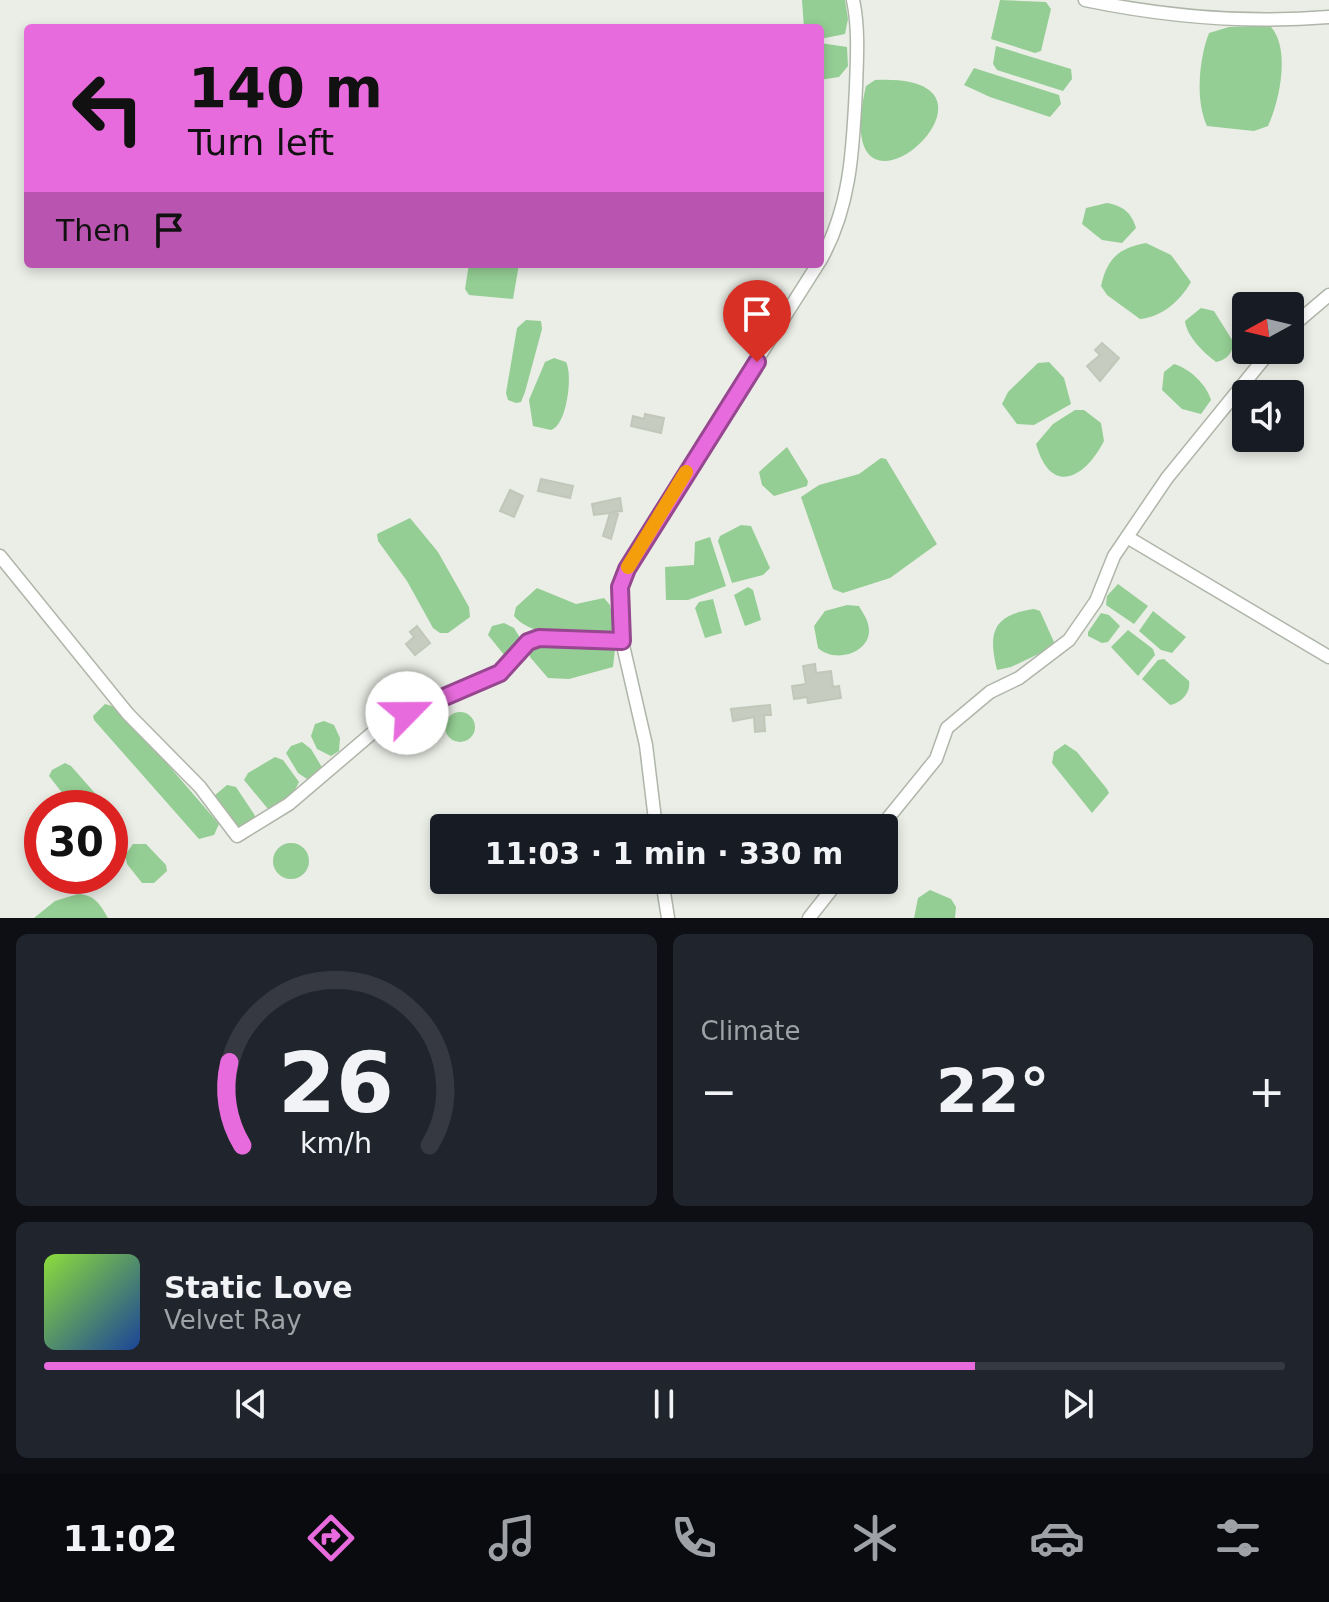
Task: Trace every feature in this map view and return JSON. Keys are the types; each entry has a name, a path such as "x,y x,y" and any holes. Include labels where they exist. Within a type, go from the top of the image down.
{"street":[{"path":"824,251 842,209 852,166 857,56 853,0"},
{"path":"1085,0 1216,21 1285,22 1329,17"},
{"path":"654,814 646,745 622,641 620,587 627,569 816,268"},
{"path":"1304,316 1329,295"},
{"path":"891,814 936,759 947,728 990,692 1019,678 1069,640 1096,601 1114,556 1167,478 1260,364"},
{"path":"1127,537 1329,657"},
{"path":"0,556 128,714 200,787 237,836 289,804 384,723 500,673 528,642 550,637 622,641"},
{"path":"664,894 668,918"},
{"path":"809,918 828,894"}],"shaded area":[{"path":"802,0 845,0 848,19 845,34 824,38 824,24 804,24"},
{"path":"1000,0 1046,2 1051,9 1041,51 1035,53 991,39"},
{"path":"1229,27 1271,27 1277,37 1282,62 1276,104 1268,126 1254,131 1207,126 1201,104 1200,80 1209,33"},
{"path":"824,44 847,47 848,66 839,77 824,79"},
{"path":"996,46 1071,69 1072,79 1063,91 997,70 993,64"},
{"path":"974,68 1059,95 1061,104 1050,117 990,97 964,85"},
{"path":"875,80 920,85 937,102 934,125 917,146 894,159 873,158 861,136 866,86"},
{"path":"1107,203 1126,211 1134,222 1136,228 1122,243 1102,240 1082,224 1086,208"},
{"path":"1146,243 1171,255 1191,282 1170,307 1140,319 1107,295 1101,286 1115,256"},
{"path":"468,268 518,268 513,299 469,295 465,289"},
{"path":"1201,308 1214,311 1232,340 1232,350 1228,356 1216,362 1192,338 1185,321"},
{"path":"526,320 541,321 542,329 525,392 521,402 516,403 508,400 506,393 517,328"},
{"path":"554,358 566,362 569,388 565,410 557,426 551,430 533,426 529,400 545,362"},
{"path":"1049,362 1064,378 1071,404 1034,425 1017,424 1002,404 1008,392 1038,363"},
{"path":"1174,364 1197,378 1209,394 1211,400 1201,414 1182,409 1162,390 1164,372"},
{"path":"1075,410 1084,410 1101,423 1104,441 1078,472 1059,476 1042,461 1036,444 1053,424"},
{"path":"787,447 808,481 807,486 774,496 762,485 759,472"},
{"path":"881,458 886,459 937,544 890,578 843,593 833,589 801,497 819,485 859,474"},
{"path":"410,518 438,552 469,607 470,617 448,633 440,633 433,628 407,581 378,541 377,534"},
{"path":"741,525 751,526 770,568 763,575 732,583 718,541 720,536"},
{"path":"710,537 726,586 688,600 666,600 665,567 694,565 695,542"},
{"path":"1118,584 1148,606 1134,624 1106,605 1107,596"},
{"path":"748,587 753,590 761,620 745,626 734,595"},
{"path":"537,588 576,604 604,598 610,605 614,628 606,635 557,633 523,624 514,616 516,607"},
{"path":"713,599 722,633 705,638 695,608 699,602"},
{"path":"847,605 859,606 866,617 869,633 866,642 844,655 826,653 818,648 814,626 825,611"},
{"path":"1034,609 1040,611 1054,642 1051,648 1011,667 997,670 993,646 996,628 1009,616"},
{"path":"1153,611 1186,637 1172,653 1161,650 1139,631"},
{"path":"1101,613 1109,615 1120,626 1108,642 1102,643 1088,636"},
{"path":"504,623 514,628 522,641 505,656 488,635 492,626"},
{"path":"1128,630 1153,649 1155,655 1138,676 1111,647"},
{"path":"536,642 610,646 615,649 613,667 569,679 548,678 530,657 529,645"},
{"path":"1164,659 1189,681 1184,697 1170,705 1142,679 1158,660"},
{"path":"105,704 119,708 219,824 214,835 199,839 94,720 93,716"},
{"path":"460,712 471,716 475,727 471,738 460,742 449,738 445,727 449,716"},
{"path":"324,721 334,725 340,738 339,751 331,756 317,749 311,736 315,724"},
{"path":"302,742 311,749 323,769 307,779 298,773 286,753 291,746"},
{"path":"1065,744 1077,752 1109,793 1092,813 1052,763 1054,752"},
{"path":"275,757 283,760 299,782 293,794 268,809 244,780 248,773"},
{"path":"65,763 92,790 60,790 49,776 52,770"},
{"path":"227,785 236,787 254,814 256,819 245,829 236,829 214,796"},
{"path":"291,843 304,848 309,861 304,874 291,879 278,874 273,861 278,848"},
{"path":"133,844 146,844 166,865 167,871 154,883 142,883 128,865 128,851"},
{"path":"930,890 951,899 956,907 955,918 914,918 918,898"},
{"path":"78,894 89,896 108,918 34,918 55,901"}],"building":[{"path":"1102,343 1119,358 1100,381 1087,366 1100,355 1095,350"},
{"path":"645,414 664,418 661,433 631,426 633,416 644,419"},
{"path":"541,479 573,486 570,498 538,491"},
{"path":"510,490 523,496 514,517 500,511"},
{"path":"620,498 622,511 612,512 618,514 611,539 603,536 610,513 594,515 592,504"},
{"path":"417,626 430,643 415,655 406,644 414,637 410,632"},
{"path":"815,664 816,673 831,671 833,687 839,686 841,698 808,703 807,697 794,699 792,686 806,684 803,666"},
{"path":"770,705 771,715 764,715 765,731 755,732 754,717 733,721 731,709"}],"slow traffic":[{"path":"628,567 686,472"}],"route":[{"path":"407,713 500,673 528,642 539,638 622,641 620,587 627,569 757,362"}]}
